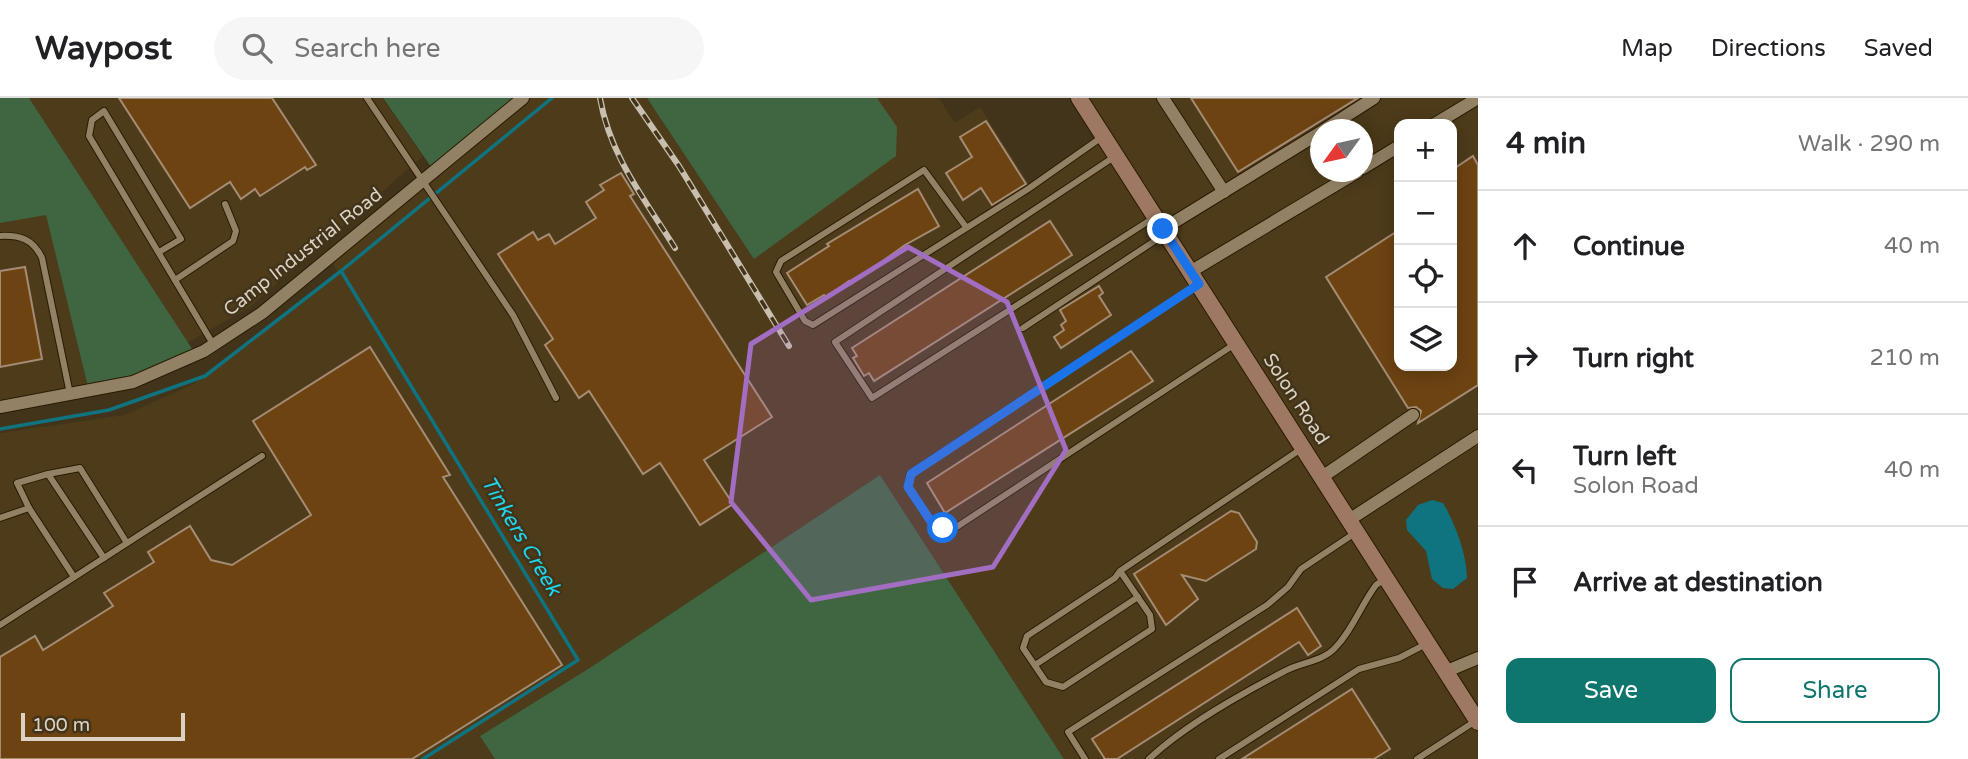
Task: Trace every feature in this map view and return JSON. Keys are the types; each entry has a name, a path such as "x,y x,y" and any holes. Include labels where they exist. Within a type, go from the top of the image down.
{"street":[{"name":"Camp Industrial Road","path":"0,407 133,382 214,344 262,313 523,98"},
{"name":"Solon Road","path":"1079,98 1477,721"},
{"path":"1163,98 1224,192"},
{"path":"1341,119 1374,98"},
{"path":"1443,119 1478,98"},
{"path":"1162,227 1310,138"},
{"path":"1373,162 1394,149"},
{"path":"1195,278 1342,182"},
{"path":"1322,477 1413,415"},
{"path":"1353,526 1478,436"},
{"path":"1447,671 1478,658"}],"lane":[{"path":"366,98 513,315 556,398"},
{"path":"159,253 181,239 103,111 92,120 89,136 175,280 214,344"},
{"path":"966,227 924,170 781,261 776,272 805,321 813,325 1028,189 1103,136"},
{"path":"1115,156 835,342 872,398 1162,227"},
{"path":"175,280 233,241 236,230 225,204"},
{"path":"1023,328 1162,227"},
{"path":"0,236 21,237 31,242 42,258 70,394"},
{"path":"1195,278 911,474 908,487 930,520 943,528 956,528 1237,344"},
{"path":"1119,571 1152,620 1149,632 1063,687 1046,682 1023,648 1024,639 1115,578 1119,571 1303,447"},
{"path":"0,625 262,456"},
{"path":"74,577 29,508 17,483 80,468 127,543"},
{"path":"48,474 104,558"},
{"path":"0,518 29,508"},
{"path":"1085,759 1068,732 1267,604 1288,587 1310,561 1353,526"},
{"path":"1149,759 1176,738 1253,689 1288,669 1310,663 1333,650 1368,595 1386,578"},
{"path":"1035,665 1138,597"},
{"path":"1219,759 1359,669 1399,658 1428,643"},
{"path":"1417,759 1477,721"}],"highlighted area":[{"path":"908,247 1007,302 1066,450 993,567 811,600 731,502 751,344"}],"shaded area":[{"path":"29,98 382,98 423,156 250,307 187,343"},
{"path":"523,98 939,98 955,123 980,107 1031,187 1103,136 1079,98 1478,98 1478,759 1064,759 880,475 588,669 481,736 495,759 0,759 0,433 124,415 194,384 338,272 329,257"},
{"path":"46,214 89,391 0,407 0,223"}],"green space":[{"path":"0,98 29,98 196,355 89,391 46,215 0,223"},
{"path":"383,98 523,98 434,171"},
{"path":"647,98 877,98 897,127 896,156 754,259"},
{"path":"880,475 1064,759 495,759 480,736 588,669"}],"water":[{"path":"1432,500 1443,503 1460,539 1465,559 1467,578 1453,589 1443,588 1432,579 1426,551 1407,530 1406,520 1418,505"}],"building":[{"path":"119,98 272,98 316,165 307,170 305,167 260,196 255,189 241,199 230,182 190,208"},
{"path":"1191,98 1358,98 1324,119 1310,119 1310,128 1238,172"},
{"path":"986,121 1026,184 992,205 981,188 963,200 946,173 972,157 960,137"},
{"path":"1473,156 1478,165 1478,385 1418,423 1421,411 1416,407 1408,408 1326,277 1394,233 1394,371 1457,371 1457,167"},
{"path":"621,173 634,194 630,196 772,417 704,460 733,504 700,525 660,463 643,474 589,391 579,398 545,345 553,339 498,254 533,232 538,240 549,234 555,244 596,218 586,202 604,190 600,185"},
{"path":"918,189 939,226 905,245 851,284 849,281 826,298 824,295 807,305 787,273 829,246 827,244"},
{"path":"1050,221 1072,255 874,381 869,373 864,376 853,358 857,356 852,348"},
{"path":"25,267 42,359 0,367 0,271"},
{"path":"1099,286 1103,293 1099,296 1111,315 1061,348 1054,337 1064,330 1061,325 1066,321 1060,310"},
{"path":"370,347 450,475 443,477 562,665 412,759 0,759 0,657 35,636 43,650 113,606 104,593 154,562 148,552 190,526 211,560 232,565 311,515 253,421"},
{"path":"1131,351 1153,381 945,513 927,483"},
{"path":"1231,511 1239,513 1257,542 1256,549 1206,581 1182,575 1198,599 1166,625 1134,574"},
{"path":"1297,608 1321,646 1308,655 1299,642 1117,759 1105,759 1092,739"},
{"path":"1352,689 1390,749 1374,759 1242,759"}],"waterway":[{"name":"Tinkers Creek","path":"0,429 109,410 205,376 341,271 552,98"},
{"name":"Tinkers Creek","path":"341,271 578,660 423,759"}],"railway":[{"path":"600,98 620,158 675,248"},
{"path":"632,98 679,166 789,346"}],"route":[{"path":"943,528 930,520 908,487 911,474 1199,284 1163,229"}]}
